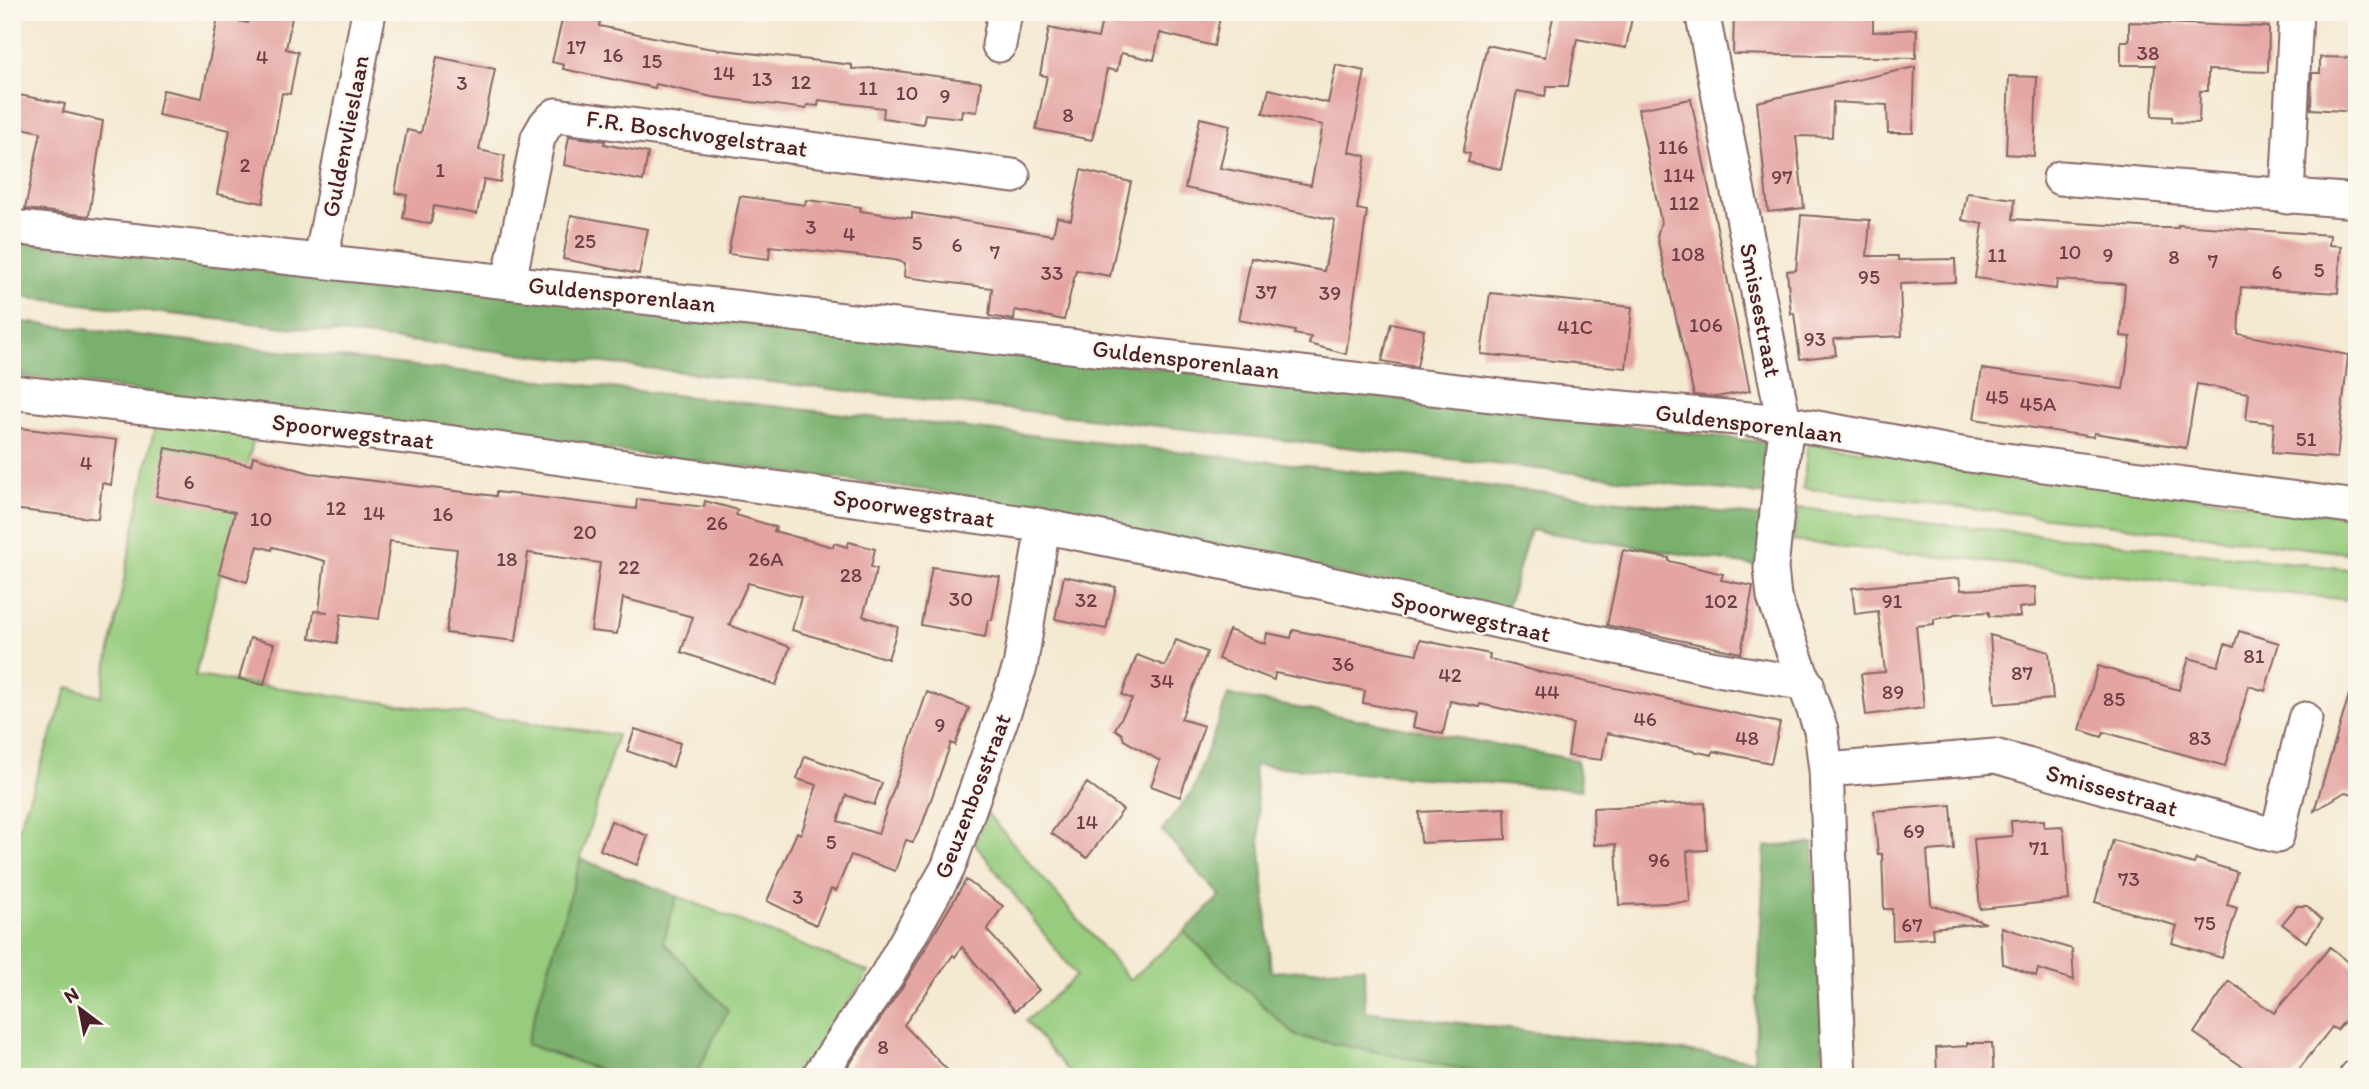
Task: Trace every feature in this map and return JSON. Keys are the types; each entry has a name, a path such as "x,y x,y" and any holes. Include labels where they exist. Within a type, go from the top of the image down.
{"street":[{"name":"Guldenvlieslaan","path":"321,260 369,12"},
{"path":"999,46 1005,12"},
{"name":"Smissestraat","path":"1702,12 1785,429 1771,568 1774,597 1807,684 1821,730 1826,770 1839,1077"},
{"path":"2287,197 2295,12"},
{"name":"F.R. Boschvogelstraat","path":"509,281 538,138 546,124 556,115 1013,176"},
{"path":"2060,178 2357,201"},
{"name":"Guldensporenlaan","path":"12,228 509,281 1785,429 2357,507"},
{"name":"Spoorwegstraat","path":"12,392 425,439 1043,526 1316,581 1697,665 1807,684"},
{"name":"Geuzenbosstraat","path":"818,1077 887,975 948,868 1020,667 1043,526"},
{"name":"Smissestraat","path":"1826,770 1995,756 2277,836 2305,719"}],"green space":[{"path":"12,241 846,330 1771,443 1767,495 12,296"},
{"path":"12,321 1764,517 1758,566 1530,530 1507,609 934,491 12,375"},
{"path":"156,419 256,430 195,676 617,735 526,1044 620,1077 12,1077 12,847 68,687 101,696"},
{"path":"1808,443 2357,518 2357,554 1803,488"},
{"path":"1799,508 2357,570 2357,601 1792,541"},
{"path":"1228,695 1577,760 1582,790 1254,765 1271,972 1364,967 1365,1011 1754,1060 1765,847 1813,843 1824,1077 1504,1077 1296,1036 1184,932 1220,896 1162,831 1193,790"},
{"path":"987,813 1130,980 1184,932 1296,1036 1504,1077 1073,1077 1026,1021 1076,976 974,842"},
{"path":"581,859 677,896 663,942 728,1010 695,1077 620,1077 526,1044"},
{"path":"677,896 869,972 797,1077 695,1077 728,1010 663,942"}],"building":[{"path":"250,12 293,12 286,49 298,52 290,94 282,93 263,203 217,194 230,130 158,115 163,90 202,98 218,17 248,23"},
{"path":"564,12 602,12 599,26 707,48 852,65 852,69 874,68 981,82 977,112 962,110 961,118 925,114 923,124 883,118 884,108 819,100 818,106 807,105 806,109 712,97 656,84 655,88 563,69 564,65 552,62"},
{"path":"1115,12 1221,12 1214,46 1160,33 1154,60 1121,53 1117,71 1107,69 1092,140 1036,129 1047,76 1040,75 1049,28 1098,38 1102,20 1114,22"},
{"path":"1554,12 1633,12 1626,48 1577,39 1568,86 1547,86 1545,96 1517,91 1501,169 1468,162 1470,154 1463,152 1487,45 1545,57"},
{"path":"1734,12 1873,15 1873,32 1917,29 1916,58 1733,54"},
{"path":"2129,22 2269,27 2268,72 2208,70 2208,91 2200,91 2199,123 2172,122 2172,117 2152,116 2155,65 2121,65 2121,41 2129,41"},
{"path":"437,57 495,69 479,150 505,156 500,182 484,179 477,214 434,206 431,224 403,218 407,195 395,193 407,130 421,133"},
{"path":"2320,57 2357,58 2357,112 2311,109 2312,73 2320,73"},
{"path":"1336,65 1365,71 1349,152 1366,156 1357,209 1367,211 1346,354 1309,344 1311,337 1294,334 1295,331 1239,320 1251,258 1324,271 1335,220 1185,188 1200,118 1230,125 1220,168 1311,185 1323,125 1263,113 1269,89 1328,103"},
{"path":"1915,67 1913,133 1888,133 1887,105 1833,102 1832,137 1796,136 1804,208 1768,212 1757,102"},
{"path":"2009,76 2037,77 2034,156 2006,154"},
{"path":"19,95 65,104 63,112 103,121 89,216 25,209 41,132 12,126"},
{"path":"1691,99 1750,391 1716,397 1694,395 1657,237 1661,222 1638,109"},
{"path":"569,136 605,141 604,144 648,153 643,181 564,165"},
{"path":"1081,170 1131,182 1110,276 1076,270 1064,320 1015,310 1014,320 989,316 992,288 904,277 905,263 895,260 770,246 769,259 728,254 740,196 805,205 806,200 833,203 861,207 860,211 912,218 912,213 1053,235 1057,217 1071,220"},
{"path":"1967,193 2015,199 2013,219 2157,228 2178,228 2178,225 2330,235 2329,245 2341,246 2338,293 2241,287 2238,334 2348,355 2337,458 2272,453 2274,423 2246,420 2249,393 2197,384 2186,448 2094,433 2093,437 1974,419 1982,369 2123,389 2131,337 2121,336 2125,284 2057,280 2056,289 1975,278 1983,224 1962,220"},
{"path":"571,215 648,229 639,274 563,259"},
{"path":"1801,215 1870,220 1867,256 1898,256 1898,260 1955,259 1956,282 1900,284 1902,336 1834,339 1836,355 1800,359 1794,313 1791,314 1787,271 1796,270"},
{"path":"1490,293 1632,307 1626,368 1481,354"},
{"path":"1391,323 1424,330 1417,367 1382,361"},
{"path":"12,427 117,440 111,485 102,483 98,519 12,509"},
{"path":"166,448 251,465 253,456 310,473 496,496 496,492 636,509 637,499 704,507 705,501 738,510 736,515 776,527 774,531 833,547 834,543 847,547 849,542 875,549 871,567 877,569 863,616 898,627 888,659 792,630 801,597 748,583 729,625 790,647 776,685 681,652 693,617 623,598 617,634 591,631 600,563 528,553 516,641 446,633 457,549 390,541 379,619 341,614 337,643 310,638 314,611 328,612 319,611 325,561 273,547 272,550 258,546 247,582 219,573 235,512 156,496"},
{"path":"1623,550 1669,558 1669,561 1723,574 1721,580 1753,586 1741,653 1607,625"},
{"path":"932,567 1000,577 992,620 988,620 985,637 921,625"},
{"path":"1064,576 1116,587 1106,629 1055,619"},
{"path":"1959,578 1961,590 2035,587 2036,606 2019,608 2020,617 1989,616 1989,612 1954,614 1934,619 1934,624 1916,626 1924,708 1866,715 1861,674 1885,672 1878,611 1855,614 1852,588"},
{"path":"1229,630 1265,644 1267,633 1291,638 1293,630 1417,654 1420,640 1490,654 1489,659 1540,672 1780,723 1771,763 1713,751 1712,755 1607,733 1602,760 1568,756 1573,724 1480,704 1479,707 1450,701 1443,734 1413,727 1416,713 1363,703 1365,691 1275,673 1274,680 1218,659"},
{"path":"2239,631 2279,643 2265,691 2249,686 2225,766 2104,732 2102,737 2080,730 2098,666 2179,690 2189,658 2218,666 2225,644 2234,647"},
{"path":"1990,635 2049,652 2053,699 1995,704"},
{"path":"250,638 274,644 264,685 239,679"},
{"path":"1176,640 1207,652 1181,719 1204,726 1180,797 1151,786 1160,761 1124,740 1122,734 1115,729 1132,699 1122,695 1137,655 1165,666"},
{"path":"2351,689 2357,690 2357,795 2345,792 2314,811"},
{"path":"927,692 969,708 955,745 951,743 922,825 913,842 906,840 895,871 851,855 836,891 831,889 816,925 767,901 797,832 801,834 817,785 797,779 805,756 882,783 874,805 846,795 838,821 878,834"},
{"path":"635,729 680,743 673,767 627,751"},
{"path":"1087,783 1123,810 1087,858 1051,833"},
{"path":"1705,803 1707,850 1687,851 1690,902 1619,905 1616,844 1594,845 1593,808"},
{"path":"1951,805 1954,849 1927,851 1931,905 1986,923 1932,928 1933,938 1893,940 1892,909 1884,909 1882,854 1878,854 1874,811"},
{"path":"1505,808 1506,839 1421,843 1419,812"},
{"path":"2044,820 2044,827 2062,826 2064,832 2069,900 1980,909 1974,839 2012,836 2011,821"},
{"path":"611,821 648,836 637,865 600,850"},
{"path":"2113,840 2194,864 2196,859 2237,872 2227,905 2237,908 2222,958 2172,943 2177,926 2095,902"},
{"path":"966,880 1003,906 987,930 1039,990 1015,1011 962,947 955,957 953,955 904,1025 954,1077 841,1077 903,986"},
{"path":"2297,906 2307,906 2322,920 2306,942 2282,924"},
{"path":"2001,927 2072,949 2074,980 2038,969 2036,976 2003,964"},
{"path":"2330,947 2357,969 2357,1006 2337,1030 2332,1027 2293,1077 2236,1077 2243,1067 2194,1033 2229,981 2274,1013"},
{"path":"1967,1043 1992,1043 1994,1077 1937,1077 1936,1048 1967,1046"}]}
